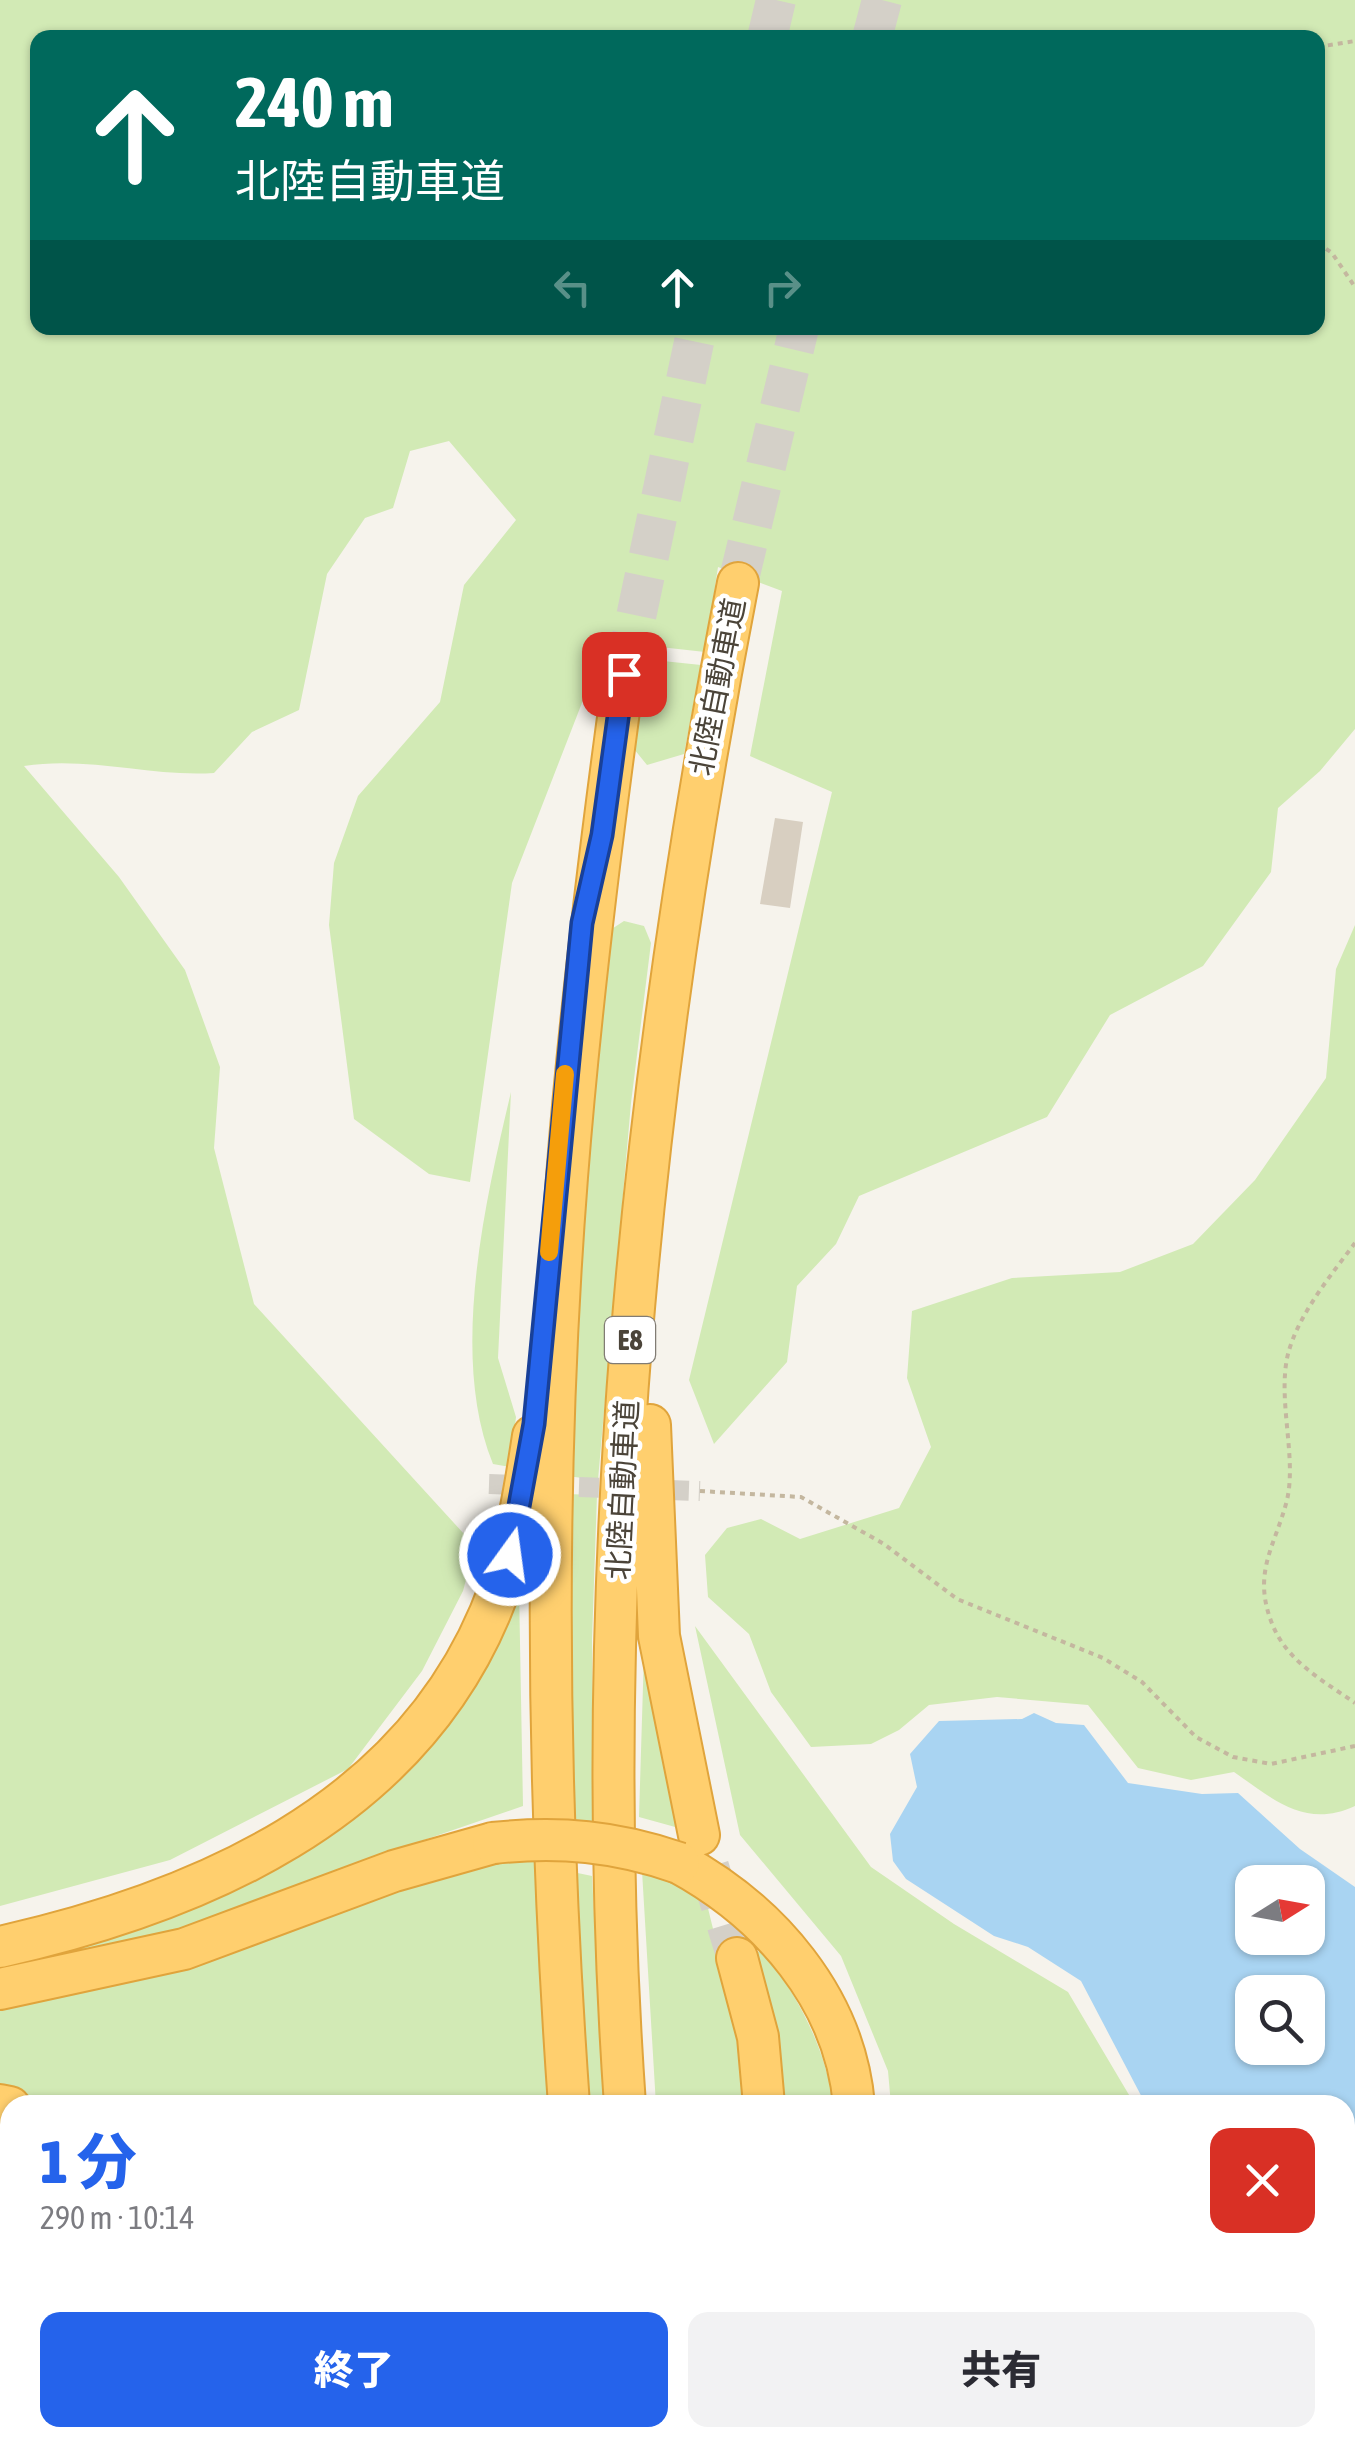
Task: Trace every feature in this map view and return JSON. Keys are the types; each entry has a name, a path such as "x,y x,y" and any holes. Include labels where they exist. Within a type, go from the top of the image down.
{"highway":[{"name":"北陸自動車道","path":"625,2095 615,1748 620,1533 643,1178 665,1001 700,780 738,583"},
{"path":"569,2095 553,1784 551,1546 567,1178 602,835 624,674"},
{"path":"0,1947 183,1892 292,1840 390,1764 463,1668 490,1612 524,1498 582,923 602,835"},
{"path":"665,1001 650,1339 652,1543 659,1636 689,1849 804,1970 843,2054 852,2095"},
{"path":"0,1990 184,1949 394,1870 493,1843 572,1839 644,1851 689,1849"},
{"path":"737,1958 758,2037 763,2095"}],"path":[{"path":"1325,46 1355,41"},
{"path":"1325,248 1355,287"},
{"path":"1355,1243 1306,1316 1288,1355 1288,1498 1267,1550 1264,1579 1273,1625 1296,1661 1355,1704"},
{"path":"700,1491 801,1498 884,1544 957,1599 1060,1640 1129,1674 1196,1737 1233,1758 1271,1764 1355,1746"}],"green space":[{"path":"0,0 1355,0 1355,729 1320,771 1278,808 1271,872 1203,966 1110,1015 1047,1117 859,1196 836,1244 797,1286 787,1362 714,1444 689,1380 832,792 750,756 782,591 718,567 705,652 606,641 512,883 470,1182 429,1174 354,1119 329,925 334,863 358,796 440,702 464,585 516,520 449,441 410,451 393,508 365,518 327,574 299,710 252,732 214,773 72,763 24,766 119,877 185,970 220,1067 214,1148 254,1304 475,1546 463,1591 422,1671 348,1769 170,1860 0,1906"},
{"path":"644,659 701,665 684,754 647,765 634,749"},
{"path":"624,921 644,926 651,943 631,1103 598,1480 567,1476 572,1356 604,934"},
{"path":"1355,925 1355,1806 1337,1812 1306,1813 1277,1801 1234,1772 1191,1780 1138,1768 1088,1705 997,1697 929,1705 899,1730 871,1744 811,1747 771,1692 749,1634 708,1597 705,1555 727,1528 761,1519 800,1539 899,1508 931,1447 907,1378 912,1311 1012,1278 1120,1272 1193,1244 1255,1180 1326,1078 1336,969"},
{"path":"511,1092 498,1358 516,1417 510,1467 493,1464 480,1422 473,1328 482,1230"},
{"path":"566,1494 597,1495 592,1640 594,1833 565,1831"},
{"path":"519,1588 523,1806 389,1852 232,1916 108,1951 0,1974 0,1961 267,1870"},
{"path":"645,1620 686,1830 639,1817"},
{"path":"695,1626 871,1867 954,1924 1068,1992 1129,2095 890,2095 888,2071 841,1956 740,1835"},
{"path":"537,1858 548,2095 23,2095 0,2090 0,2002 467,1860"},
{"path":"568,1871 592,1876 603,2095 584,2095"},
{"path":"642,1871 705,1896 745,2060 746,2095 655,2095"},
{"path":"764,1950 789,1987 808,2023 832,2095 783,2095 771,2008 753,1953"}],"water":[{"path":"1034,1713 1056,1723 1084,1725 1128,1783 1202,1794 1238,1793 1323,1865 1235,1865 1235,1955 1325,1955 1325,1866 1355,1887 1355,2095 1141,2095 1081,1981 1028,1947 994,1936 906,1879 893,1861 890,1834 917,1787 910,1754 939,1721 1022,1719"}],"building":[{"path":"775,818 803,822 790,908 760,904"}],"tunnel":[{"path":"769,30 776,0"},
{"path":"874,30 882,0"},
{"path":"624,674 696,335"},
{"path":"738,583 797,335"},
{"path":"489,1484 700,1491"},
{"path":"709,1867 737,1958"}],"slow traffic":[{"path":"549,1252 565,1074"}],"route":[{"path":"510,1555 524,1498 534,1424 554,1181 582,923 602,835 624,674"}]}
